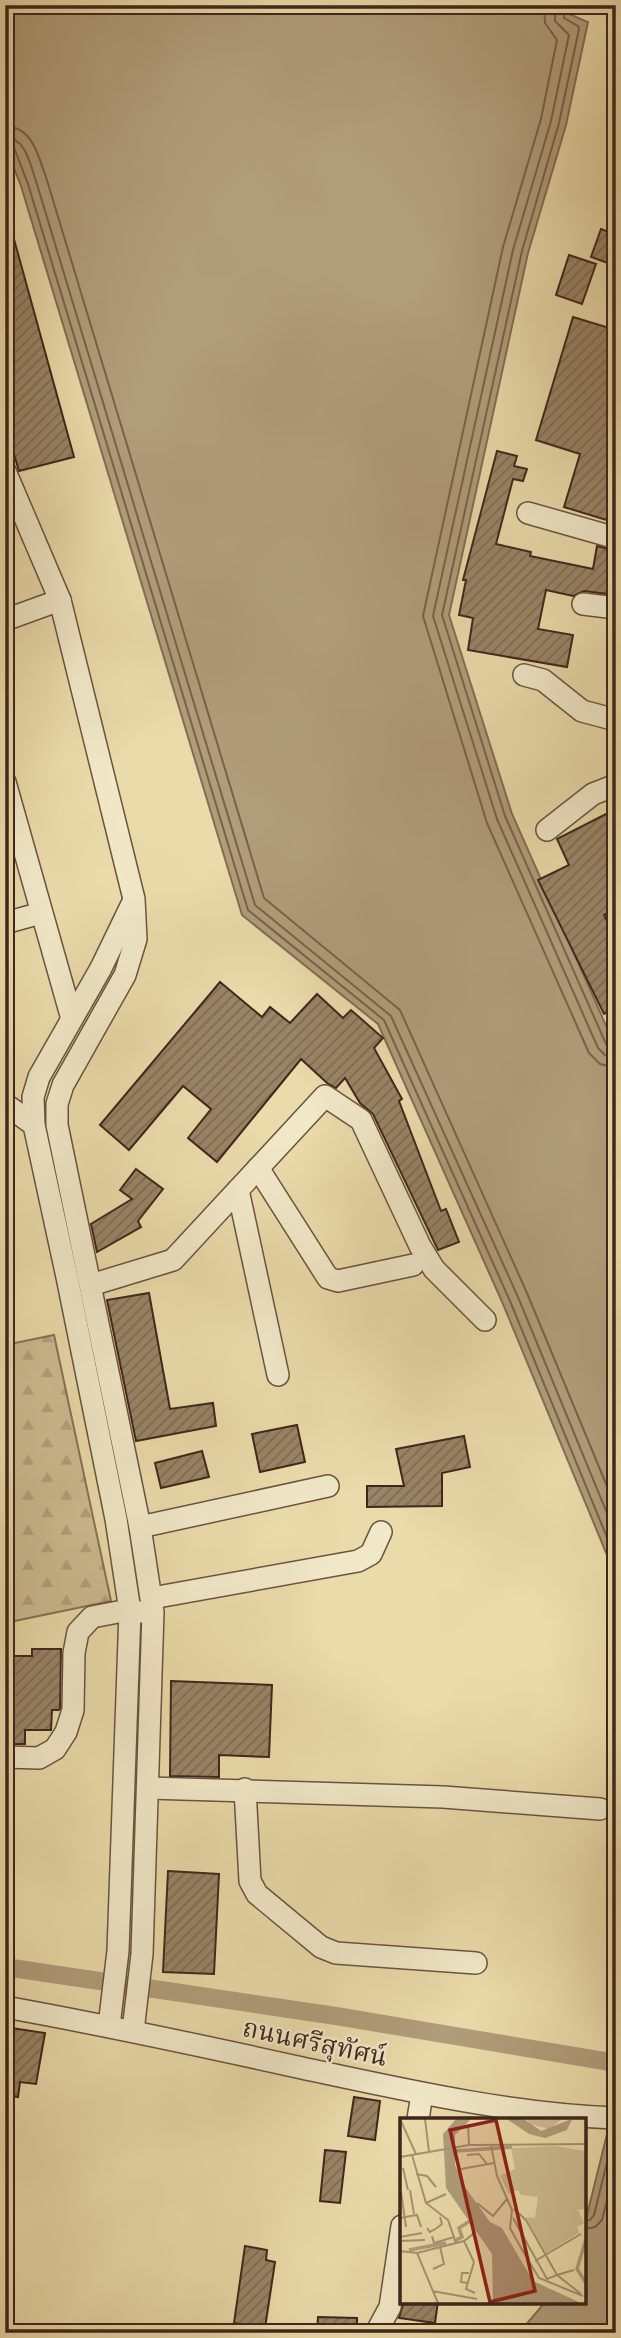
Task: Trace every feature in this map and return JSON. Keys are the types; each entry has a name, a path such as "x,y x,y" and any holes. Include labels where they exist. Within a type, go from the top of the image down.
{"street":[{"path":"5,471 60,600 134,899 136,939 125,975 63,1084 57,1104 57,1125 140,1527 153,1605 142,1954 133,2031"},
{"path":"528,513 616,538"},
{"path":"5,620 60,600"},
{"path":"583,604 616,608"},
{"path":"524,675 543,680 582,711 616,720"},
{"path":"5,782 72,1018"},
{"path":"547,830 593,794 616,785"},
{"path":"109,2026 114,2002 118,1951 130,1611 117,1519 34,1125 33,1097 39,1077 107,956 134,899"},
{"path":"5,923 41,913"},
{"path":"91,1285 173,1260 325,1096 361,1120 420,1246 434,1269 485,1320"},
{"path":"5,1104 34,1125"},
{"path":"258,1168 328,1278 338,1281 414,1265"},
{"path":"238,1190 278,1375"},
{"path":"140,1527 328,1486"},
{"path":"5,1757 39,1758 55,1749 66,1732 72,1710 74,1653 78,1632 92,1617 358,1560 370,1554 381,1532"},
{"path":"149,1788 443,1797 600,1809"},
{"path":"245,1790 250,1881 257,1894 321,1947 336,1953 476,1963"},
{"name":"ถนนศรีสุทัศน์","path":"5,2007 133,2031 422,2094 576,2116 616,2118"},
{"path":"418,2118 422,2094"},
{"path":"376,2333 390,2306 400,2239"}],"green space":[{"path":"54,1335 111,1601 5,1623 5,1345"}],"water":[{"path":"5,5 571,5 569,14 588,22 566,125 528,253 449,615 512,814 616,1048 616,1604 607,1555 503,1304 378,1024 242,915 21,186 5,145"},
{"path":"616,2098 616,2333 519,2333 544,2303 586,2303 586,2219"}],"building":[{"path":"5,221 9,221 74,457 19,471 5,424"},
{"path":"601,229 616,235 616,266 591,257"},
{"path":"569,255 596,264 582,304 556,295"},
{"path":"573,317 616,330 616,523 564,507 580,454 536,440"},
{"path":"497,451 517,456 514,466 527,469 523,481 513,479 496,544 531,552 530,556 593,569 597,546 616,551 616,595 584,591 573,596 546,590 538,629 573,635 567,667 468,650 473,618 459,615 466,580 463,580"},
{"path":"616,809 616,909 604,915 616,938 616,1008 604,1014 538,880 569,865 557,839"},
{"path":"220,982 262,1017 270,1007 290,1023 317,994 343,1018 351,1010 383,1038 374,1048 402,1099 399,1101 441,1211 446,1209 459,1242 438,1250 373,1114 360,1103 345,1078 336,1088 301,1059 217,1162 188,1138 211,1109 183,1086 129,1150 100,1125"},
{"path":"136,1169 163,1189 138,1221 141,1227 97,1252 91,1224 132,1199 120,1190"},
{"path":"149,1293 170,1409 213,1403 216,1426 136,1441 107,1300"},
{"path":"297,1425 305,1462 260,1472 252,1434"},
{"path":"464,1436 470,1467 442,1473 442,1506 367,1507 367,1486 404,1486 396,1449"},
{"path":"202,1451 209,1477 161,1488 155,1463"},
{"path":"32,1649 61,1649 60,1708 52,1710 51,1730 25,1730 25,1744 5,1744 5,1656 32,1656"},
{"path":"171,1681 272,1685 269,1757 219,1755 219,1777 170,1776"},
{"path":"168,1871 219,1874 214,1974 163,1972"},
{"path":"5,2027 45,2033 36,2084 20,2082 18,2097 5,2095"},
{"path":"354,2097 380,2101 375,2140 348,2136"},
{"path":"325,2150 346,2152 340,2203 320,2201"},
{"path":"245,2246 267,2250 266,2260 275,2262 265,2328 234,2323"},
{"path":"403,2303 438,2303 435,2323 399,2318"},
{"path":"318,2317 357,2318 357,2333 317,2333"}],"waterway":[{"path":"5,1967 336,2016 616,2063"}]}
